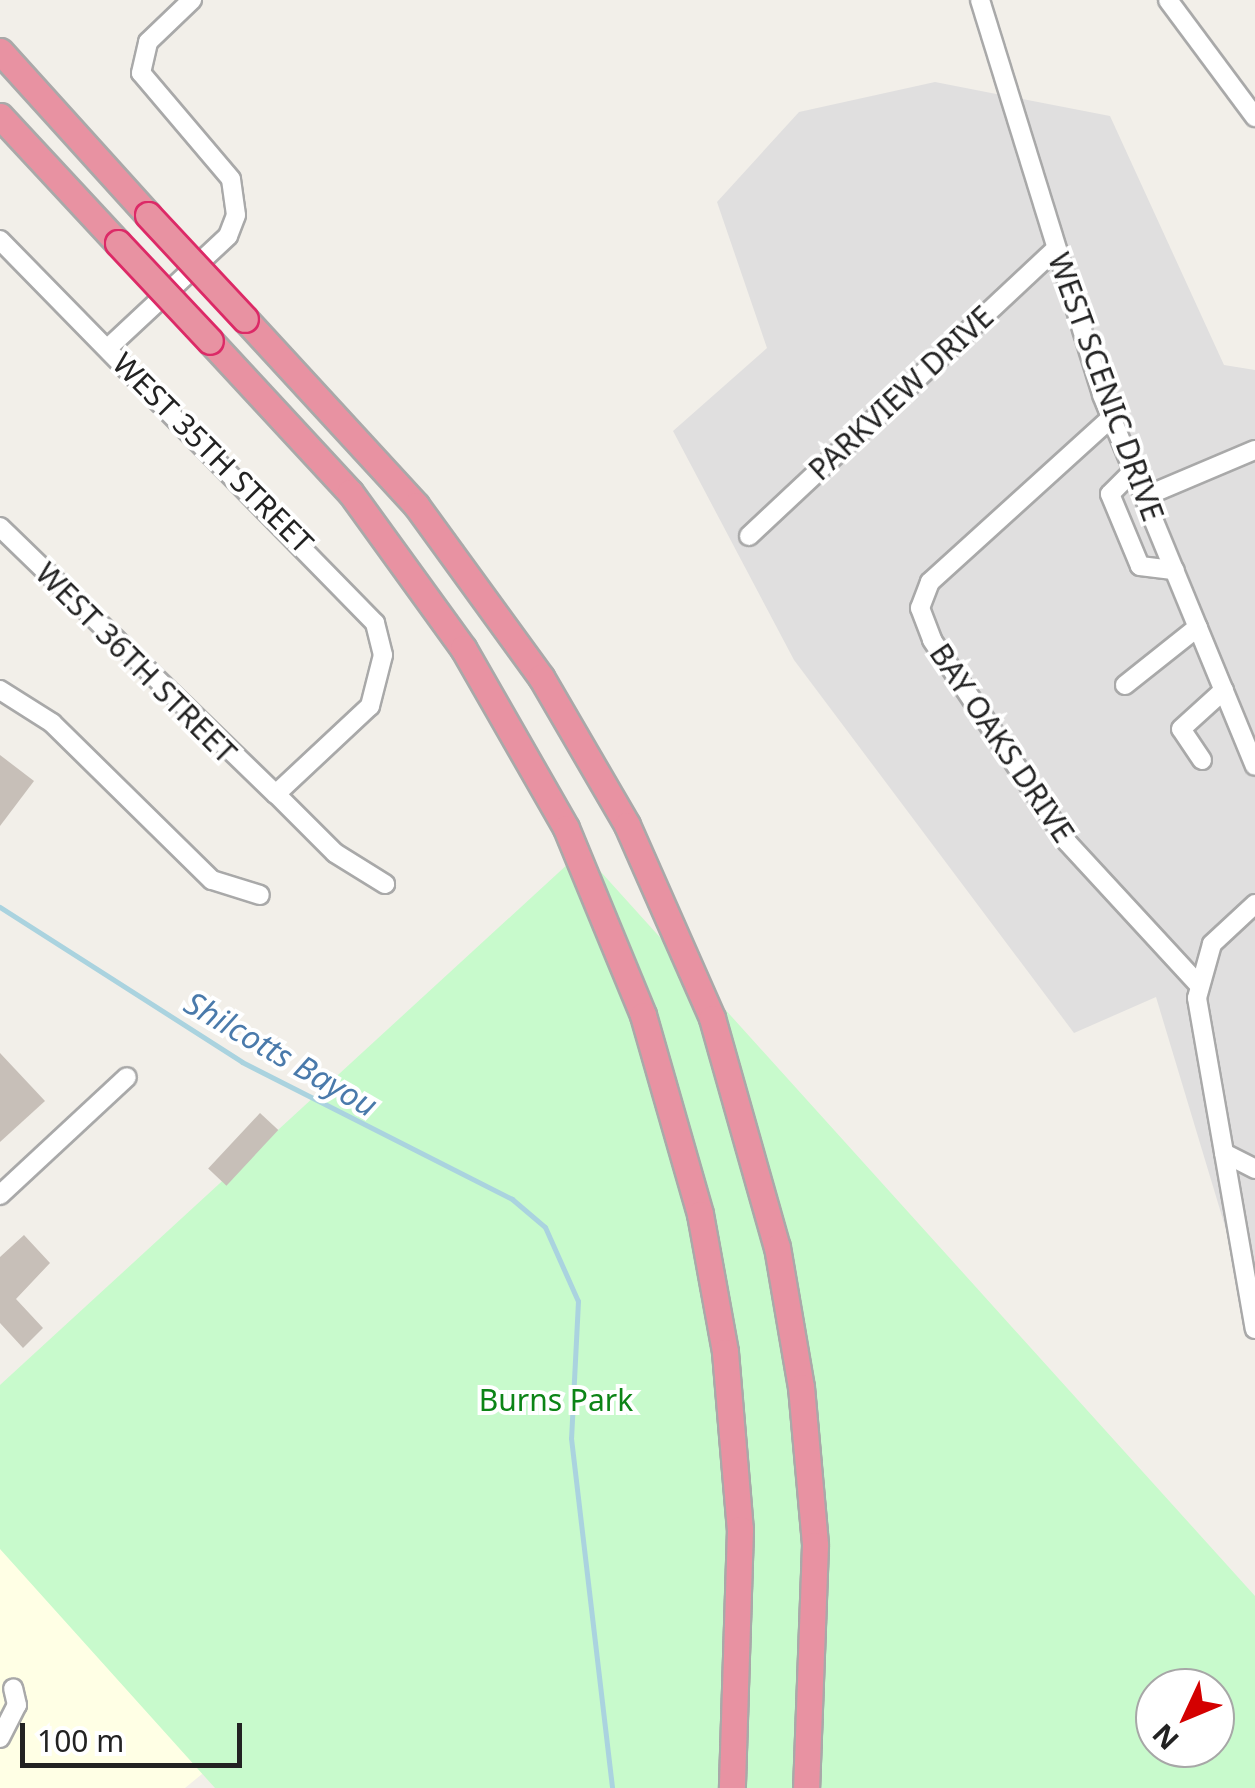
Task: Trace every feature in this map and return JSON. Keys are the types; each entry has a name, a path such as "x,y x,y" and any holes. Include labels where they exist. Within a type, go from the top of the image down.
{"highway":[{"path":"0,51 416,505 541,677 627,825 718,1034 778,1248 801,1387 816,1545 806,1788"},
{"path":"0,116 350,492 463,648 566,828 644,1015 700,1214 725,1352 740,1529 732,1788"}],"street":[{"path":"108,348 234,223 231,179 141,73 148,42 192,0"},
{"name":"WEST SCENIC DRIVE","path":"980,0 1054,250 1112,416 1255,766"},
{"path":"1168,0 1255,117"},
{"name":"WEST 35TH STREET","path":"0,240 359,598 381,642 377,688 358,722 276,794"},
{"name":"PARKVIEW DRIVE","path":"749,536 1054,250"},
{"name":"BAY OAKS DRIVE","path":"1112,416 930,582 920,608 932,640 1067,842 1198,984"},
{"path":"1146,496 1255,450"},
{"path":"1134,470 1110,494 1140,566 1174,570"},
{"name":"WEST 36TH STREET","path":"0,527 335,853 384,884"},
{"path":"1125,685 1198,627"},
{"path":"0,690 52,722 212,880 260,895"},
{"path":"1202,760 1181,729 1224,690"},
{"path":"1255,904 1212,944 1198,984 1255,1329"},
{"path":"0,1195 127,1077"},
{"path":"1224,1153 1255,1169"},
{"path":"0,1738 17,1705 13,1688"}],"shaded area":[{"path":"935,82 1110,116 1224,365 1255,370 1255,1326 1156,997 1074,1033 794,660 673,431 767,348 717,202 799,112"},
{"path":"0,1503 213,1765 185,1788 0,1788"}],"green space":[{"name":"Burns Park","path":"582,851 1255,1596 1255,1788 215,1788 0,1549 0,1385"}],"building":[{"path":"0,755 34,781 0,826"},
{"path":"0,1053 45,1101 0,1142"},
{"path":"260,1113 278,1130 226,1186 208,1169"},
{"path":"24,1235 50,1263 16,1299 43,1328 23,1348 0,1323 0,1257"}],"waterway":[{"name":"Shilcotts Bayou","path":"0,907 242,1062 512,1199 545,1227 578,1301 571,1438 612,1788"}]}
